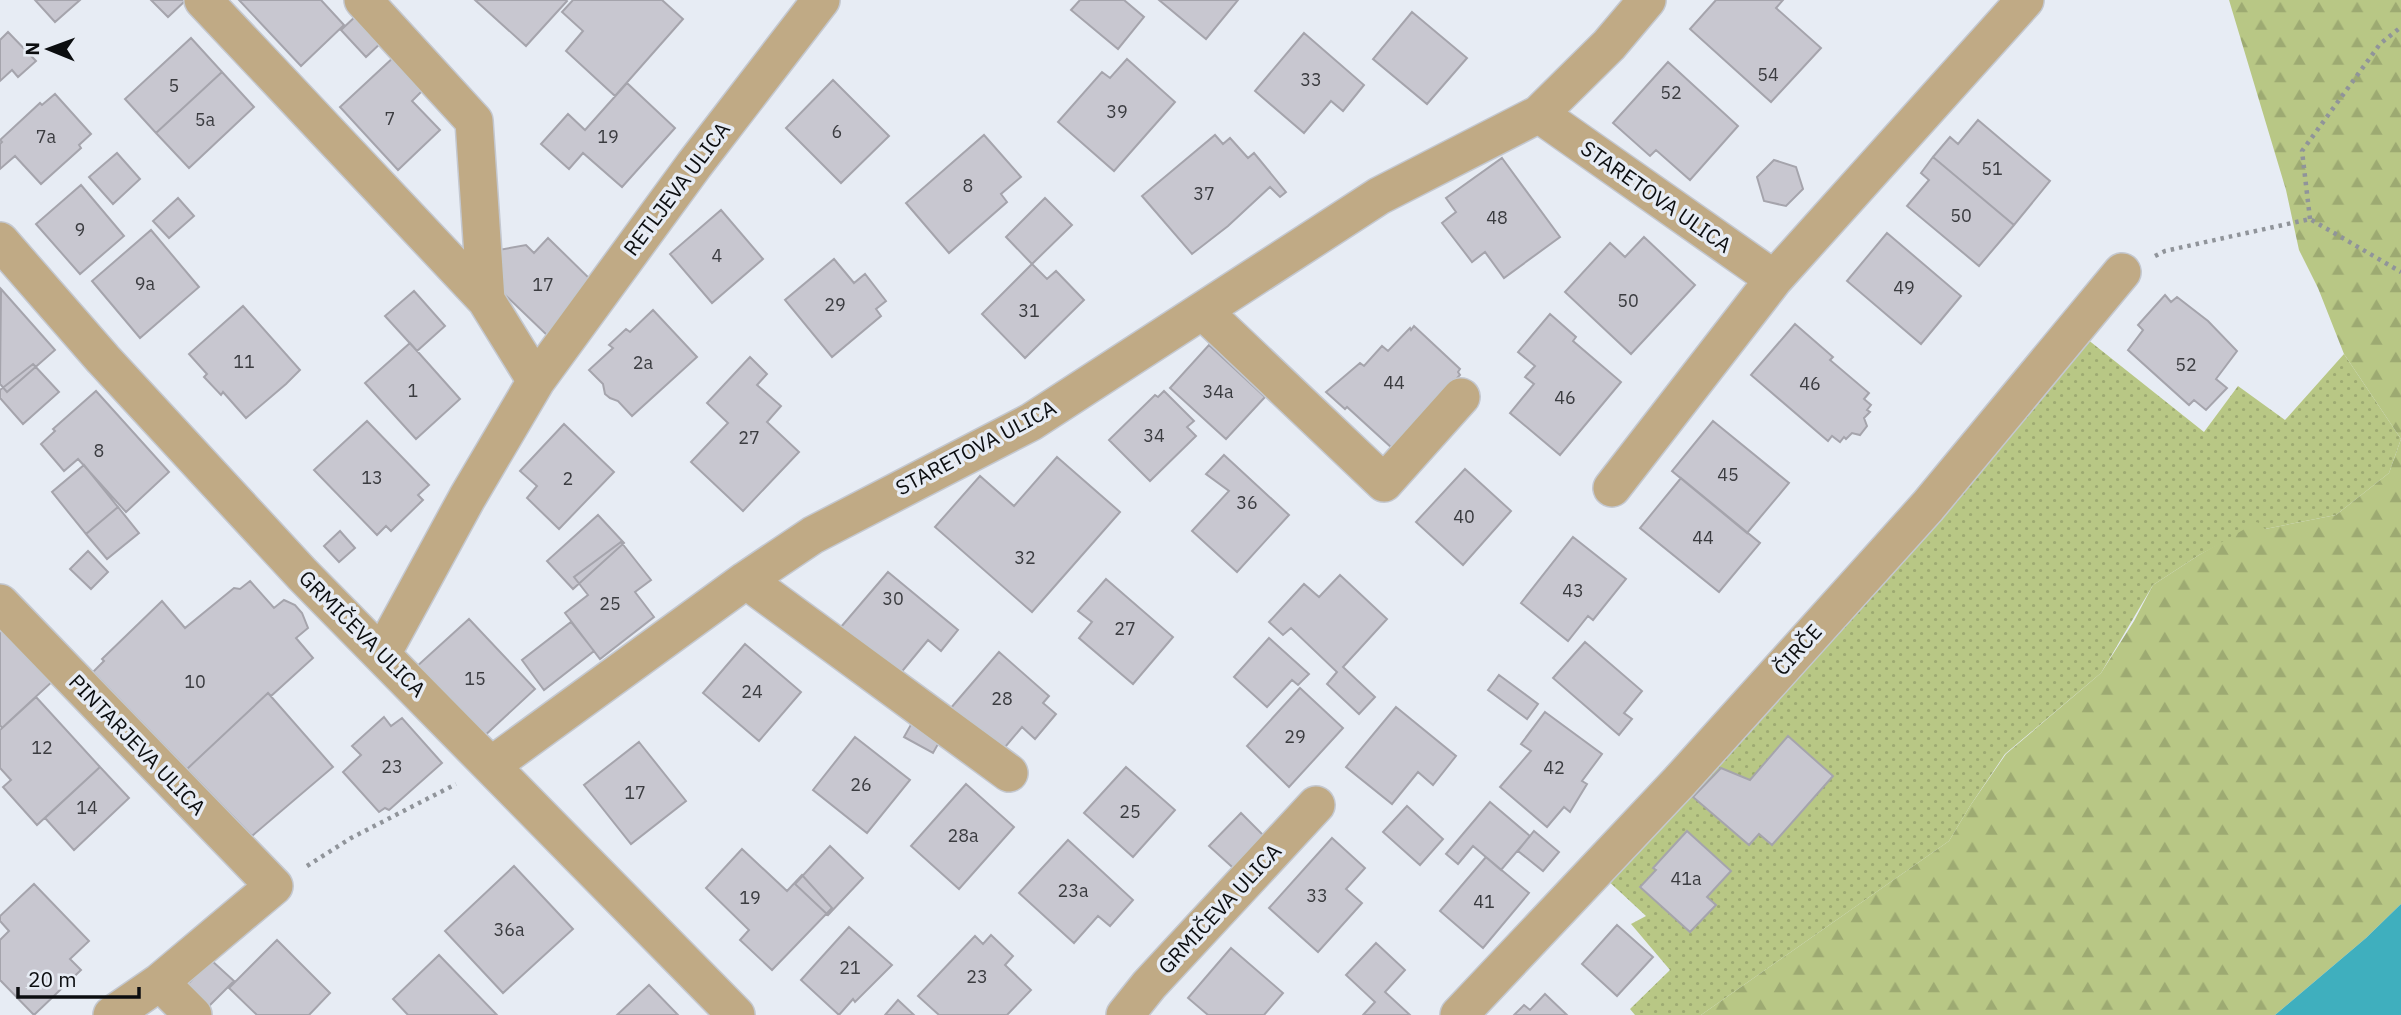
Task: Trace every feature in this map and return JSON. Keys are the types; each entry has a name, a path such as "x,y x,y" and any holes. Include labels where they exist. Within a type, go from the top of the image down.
{"street":[{"path":"203,0 486,300 536,381"},
{"path":"363,0 474,121 486,300"},
{"name":"RETLJEVA ULICA","path":"382,654 467,498 536,381 694,165 821,0"},
{"name":"STARETOVA ULICA","path":"492,765 746,580 813,535 1031,422 1378,196 1539,114 1609,45 1647,0"},
{"path":"1612,488 1774,279 2025,0"},
{"name":"STARETOVA ULICA","path":"1539,114 1774,279"},
{"name":"GRMIČEVA ULICA","path":"0,241 103,359 292,564 736,1015"},
{"name":"ČIRČE","path":"1459,1015 1679,782 1928,506 2122,272"},
{"path":"1203,311 1384,483 1461,397"},
{"path":"746,580 1009,773"},
{"name":"PINTARJEVA ULICA","path":"0,603 274,886"},
{"name":"GRMIČEVA ULICA","path":"1125,1015 1149,985 1316,805"},
{"path":"112,1015 160,982 274,886"},
{"path":"160,982 193,1015"}],"path":[{"path":"2310,219 2302,151 2380,44 2401,27"},
{"path":"2122,272 2165,251 2310,219 2401,272"},
{"path":"274,886 351,838 492,765"}],"green space":[{"path":"2229,0 2401,0 2401,439 2344,354 2318,288 2299,250 2286,190"},
{"path":"2087,339 2204,432 2238,386 2285,420 2344,354 2401,439 2389,473 2336,515 2265,529 2224,542 2153,585 2101,673 2005,754 1949,841 1701,1015 1635,1015 1630,1009 1670,970 1631,924 1646,916 1604,877"},
{"path":"2401,439 2401,904 2366,938 2275,1015 1701,1015 1949,841 2006,754 2101,673 2153,585 2257,522 2265,529 2336,515 2389,473"}],"water":[{"path":"2401,904 2401,1015 2275,1015 2366,938"}],"building":[{"path":"35,0 80,0 55,22"},
{"path":"151,0 186,0 168,17"},
{"path":"239,0 321,0 344,25 301,66"},
{"path":"475,0 566,0 567,1 526,46"},
{"path":"573,0 662,0 683,19 615,96 566,51 583,31 562,12"},
{"path":"1080,0 1124,0 1144,17 1118,49 1071,10"},
{"path":"1159,0 1238,0 1206,39"},
{"path":"1716,0 1783,0 1776,8 1821,48 1771,102 1690,29"},
{"path":"1412,12 1467,58 1427,104 1373,59"},
{"path":"358,14 383,41 366,57 341,30"},
{"path":"8,32 36,61 18,77 12,70 0,81 0,40"},
{"path":"1304,33 1364,85 1343,111 1331,101 1304,133 1255,91"},
{"path":"191,38 222,72 156,133 125,99"},
{"path":"395,56 425,88 412,101 440,130 398,170 340,107"},
{"path":"1127,59 1175,102 1114,171 1058,122 1102,72 1110,78"},
{"path":"1668,62 1738,126 1690,180 1656,150 1650,156 1613,123"},
{"path":"222,72 254,107 189,168 156,133"},
{"path":"833,80 889,136 841,183 786,128"},
{"path":"627,83 675,128 622,187 583,153 569,169 541,144 568,114 585,130"},
{"path":"55,94 91,134 79,145 81,148 41,184 15,156 0,169 0,140 40,103 42,105"},
{"path":"1978,120 2050,181 2014,225 1933,157 1950,137 1958,144"},
{"path":"984,135 1021,177 1001,194 1007,202 949,253 906,203"},
{"path":"1215,135 1223,144 1230,138 1248,158 1254,153 1286,192 1280,197 1270,187 1228,226 1192,254 1142,196"},
{"path":"117,153 140,179 113,204 89,177"},
{"path":"1933,157 2014,225 1979,266 1907,206 1929,180 1921,173"},
{"path":"1502,158 1560,237 1504,278 1485,252 1472,262 1442,223 1456,212 1446,198"},
{"path":"1774,160 1796,167 1803,189 1786,206 1764,201 1757,177"},
{"path":"81,185 124,236 80,274 36,224"},
{"path":"178,198 194,216 169,238 153,221"},
{"path":"1045,198 1072,225 1032,264 1006,237"},
{"path":"721,210 763,259 712,303 670,254"},
{"path":"151,230 199,287 140,338 92,281"},
{"path":"1887,233 1961,296 1921,344 1847,281"},
{"path":"1644,237 1695,285 1631,354 1565,292 1610,243 1625,257"},
{"path":"548,238 592,281 549,337 500,290 493,251 526,245 534,253"},
{"path":"834,259 854,283 865,274 886,301 876,309 881,316 832,357 785,300"},
{"path":"1032,264 1047,279 1056,271 1084,300 1025,358 982,314"},
{"path":"1,289 55,350 7,392 0,384"},
{"path":"414,291 445,326 417,351 385,316"},
{"path":"2165,295 2171,302 2177,297 2208,321 2237,351 2216,379 2227,388 2206,410 2194,400 2189,405 2128,350 2143,330 2138,325"},
{"path":"243,306 300,370 246,418 223,392 221,395 204,377 207,374 189,354"},
{"path":"653,310 697,357 632,416 618,401 605,394 603,384 589,370 613,348 609,345 626,329 630,332"},
{"path":"1550,314 1576,337 1573,341 1621,382 1560,455 1510,413 1534,384 1525,377 1535,366 1518,352"},
{"path":"1795,324 1833,357 1830,360 1869,393 1864,399 1871,405 1867,410 1870,412 1864,418 1867,426 1860,435 1852,433 1840,442 1832,436 1828,441 1751,375"},
{"path":"1414,326 1460,369 1460,375 1392,448 1347,407 1345,409 1326,392 1360,363 1364,366 1382,346 1388,351"},
{"path":"410,343 460,399 416,439 365,383"},
{"path":"1209,345 1265,397 1226,439 1170,388"},
{"path":"750,357 767,374 757,385 781,406 767,422 799,452 743,511 691,462 728,423 707,403"},
{"path":"33,364 59,392 23,424 0,398 0,390"},
{"path":"96,391 169,472 126,512 78,459 64,471 41,444 55,431 53,429"},
{"path":"1164,391 1194,421 1187,427 1196,436 1150,481 1109,440 1155,395 1158,397"},
{"path":"367,421 429,485 418,495 423,500 391,531 386,526 377,535 314,470"},
{"path":"1713,421 1789,483 1747,533 1672,471"},
{"path":"564,424 614,472 559,529 527,498 537,486 520,471"},
{"path":"1224,455 1289,515 1237,572 1192,531 1229,491 1206,474"},
{"path":"1057,457 1120,512 1032,612 935,527 980,476 1014,506"},
{"path":"84,465 118,507 86,534 52,492"},
{"path":"1465,469 1511,511 1463,565 1416,522"},
{"path":"1681,478 1760,543 1719,592 1640,528"},
{"path":"118,507 139,533 107,559 86,534"},
{"path":"598,515 624,543 573,589 547,561"},
{"path":"340,531 355,548 339,562 324,546"},
{"path":"1573,537 1626,579 1593,620 1588,616 1568,641 1521,603"},
{"path":"621,542 651,580 635,592 654,617 600,659 565,613 588,595 574,577"},
{"path":"88,551 108,572 91,589 70,569"},
{"path":"888,572 958,630 941,651 928,640 899,675 841,627"},
{"path":"1340,575 1387,619 1343,667 1375,697 1359,714 1327,684 1337,672 1291,628 1283,635 1269,622 1304,584 1319,597"},
{"path":"1106,579 1173,637 1133,684 1079,638 1092,622 1078,611"},
{"path":"250,581 274,608 284,600 295,605 302,613 308,628 296,638 313,658 271,696 268,693 187,769 93,672 104,661 102,659 162,601 185,628 234,588 240,589"},
{"path":"469,619 535,689 481,739 415,668"},
{"path":"571,622 594,651 544,690 522,660"},
{"path":"6,624 55,679 2,728 0,630"},
{"path":"1269,638 1309,674 1298,685 1292,680 1267,707 1234,677"},
{"path":"1585,642 1642,691 1624,713 1632,719 1619,735 1553,678"},
{"path":"745,644 801,692 759,741 703,693"},
{"path":"999,652 1049,696 1043,703 1056,714 1035,739 1022,727 1000,753 950,709"},
{"path":"1499,675 1538,704 1527,719 1488,690"},
{"path":"1300,688 1343,728 1289,787 1247,746"},
{"path":"268,693 333,767 252,836 187,769"},
{"path":"36,697 100,767 37,825 3,787 11,780 0,768 0,730"},
{"path":"1396,707 1456,756 1433,785 1418,772 1392,804 1346,767"},
{"path":"1545,712 1602,754 1582,781 1587,784 1570,812 1564,807 1547,827 1500,787 1531,751 1521,744"},
{"path":"384,717 391,726 402,718 442,763 389,810 385,808 379,812 343,772 361,755 352,746"},
{"path":"913,721 942,737 933,753 904,737"},
{"path":"1788,736 1833,776 1772,845 1759,834 1749,845 1693,797 1721,768 1750,780"},
{"path":"855,737 910,780 867,833 813,790"},
{"path":"639,742 686,801 631,844 584,785"},
{"path":"100,767 129,798 74,850 45,818"},
{"path":"1126,767 1175,810 1133,857 1084,813"},
{"path":"966,784 1014,827 959,889 911,846"},
{"path":"1490,802 1530,836 1501,870 1473,846 1458,864 1446,854"},
{"path":"1407,806 1443,839 1420,865 1383,832"},
{"path":"1241,813 1270,842 1240,874 1209,846"},
{"path":"1534,831 1559,852 1543,871 1518,851"},
{"path":"1687,831 1731,871 1707,897 1716,905 1690,932 1640,887 1656,870 1653,868"},
{"path":"1332,838 1365,868 1346,889 1362,903 1318,952 1269,908"},
{"path":"1068,840 1133,900 1110,926 1098,916 1074,943 1019,893"},
{"path":"830,846 863,878 828,915 795,884"},
{"path":"742,849 787,891 802,875 832,908 772,970 740,940 749,930 706,888"},
{"path":"1486,857 1529,893 1483,948 1440,911"},
{"path":"514,866 573,929 503,993 445,931"},
{"path":"34,884 89,941 70,959 81,970 34,1015 0,980 0,940 9,931 0,921 0,916"},
{"path":"1617,925 1653,957 1617,996 1582,964"},
{"path":"849,927 892,965 839,1015 801,980"},
{"path":"991,935 1013,956 1005,965 1031,990 1007,1015 939,1015 918,996 975,936 983,944"},
{"path":"277,940 330,993 309,1015 257,1015 229,988"},
{"path":"1376,943 1405,970 1385,992 1410,1015 1363,1015 1375,1002 1346,975"},
{"path":"1231,948 1283,993 1264,1015 1208,1015 1188,998"},
{"path":"439,955 497,1015 408,1015 393,999"},
{"path":"211,960 234,981 209,1006 187,985"},
{"path":"649,985 678,1015 617,1015"},
{"path":"1545,994 1567,1015 1514,1015 1524,1005 1530,1010"},
{"path":"898,1000 914,1015 885,1015"}]}
